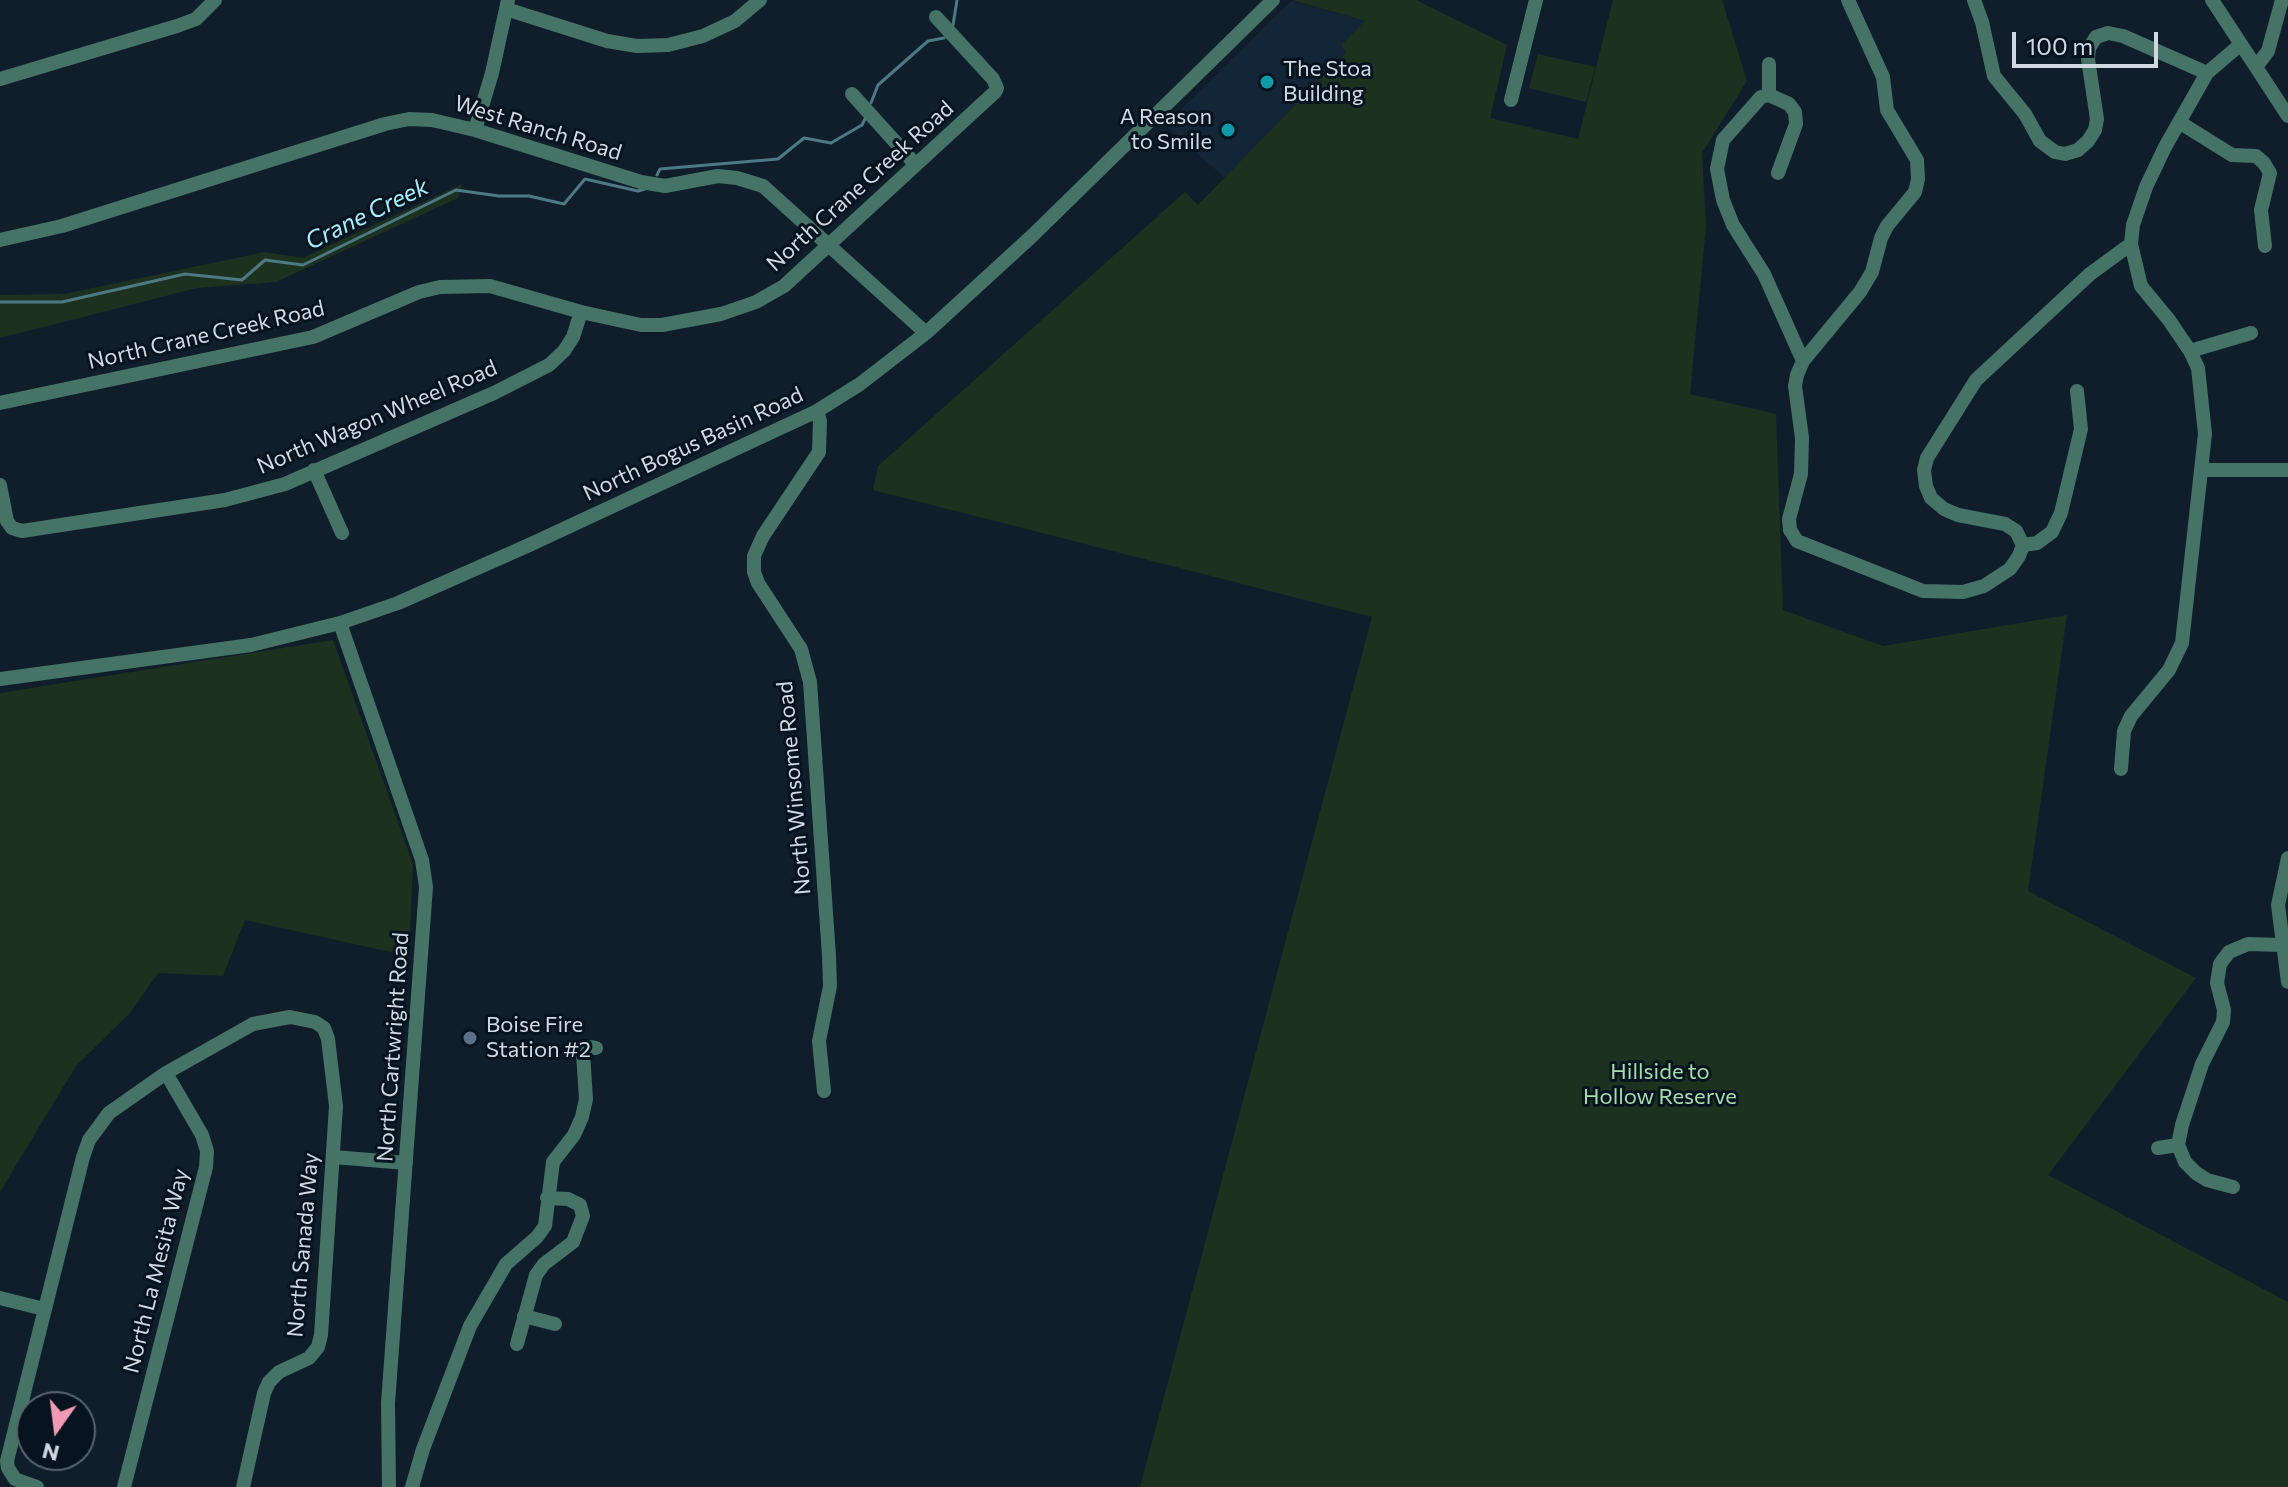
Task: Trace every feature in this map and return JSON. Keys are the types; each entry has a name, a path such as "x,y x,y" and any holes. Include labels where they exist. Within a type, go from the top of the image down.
{"street":[{"path":"0,79 177,26 196,19 215,0"},
{"path":"475,130 492,73 507,4 607,41 637,46 668,45 703,36 735,21 760,0"},
{"name":"North Bogus Basin Road","path":"0,679 251,645 340,623 441,584 817,411 860,384 926,333 1032,236 1273,0"},
{"path":"1511,100 1536,0"},
{"path":"1848,0 1883,77 1887,110 1917,160 1918,179 1915,192 1887,226 1872,272 1860,292 1803,361 1795,386 1802,438 1801,474 1789,519 1790,530 1797,541 1923,591 1963,592 1998,579 2010,569 2023,545 2016,531 2005,524 1958,515 1944,509 1931,498 1925,478 1927,458 1976,380 2090,274 2131,244"},
{"path":"1974,0 1994,76 2025,114 2040,141 2055,152 2065,154 2078,150 2095,130 2097,119 2088,59 2089,48 2096,37 2108,33 2123,36 2207,73"},
{"path":"2212,0 2288,116"},
{"path":"2256,67 2268,51 2282,0"},
{"name":"North Crane Creek Road","path":"0,403 313,337 419,292 440,287 490,286 581,312 641,325 662,325 721,314 769,296 829,245 991,97 997,88 993,79 936,17"},
{"path":"2121,769 2124,731 2131,716 2169,670 2182,643 2205,434 2198,368 2190,351 2141,286 2131,244 2133,225 2146,187 2207,73 2241,44"},
{"path":"1769,64 1769,95"},
{"path":"852,94 916,165"},
{"path":"1778,173 1796,124 1795,112 1789,104 1769,95 1761,97 1723,140 1717,169 1723,200 1733,225 1764,274 1803,361"},
{"name":"West Ranch Road","path":"0,240 62,226 385,124 409,119 432,120 475,130 641,182 665,186 718,176 763,186 926,333"},
{"path":"2179,122 2232,155 2256,156 2264,163 2270,173 2261,210 2265,246"},
{"name":"North Wagon Wheel Road","path":"0,485 9,525 22,531 225,500 285,484 494,393 549,365 573,337 581,312"},
{"path":"2190,351 2251,333"},
{"path":"2023,545 2037,543 2052,532 2061,513 2081,429 2077,391"},
{"name":"North Winsome Road","path":"817,411 820,421 819,452 763,536 754,556 754,572 801,649 810,682 829,956 830,986 819,1041 824,1091"},
{"path":"314,470 342,533"},
{"path":"2201,470 2288,470"},
{"name":"North Cartwright Road","path":"340,623 422,860 426,887 388,1403 389,1487"},
{"path":"2288,858 2278,909 2288,982"},
{"path":"2233,1187 2207,1180 2196,1173 2185,1162 2178,1145 2202,1064 2223,1022 2224,1010 2217,983 2220,964 2229,952 2248,944 2282,945"},
{"name":"North Sanada Way","path":"166,1073 253,1024 278,1017 304,1019 324,1028 328,1039 336,1106 321,1335 318,1347 309,1358 279,1372 269,1382 243,1487"},
{"path":"412,1487 423,1449 470,1326 506,1264 545,1226 553,1162 574,1135 586,1099 583,1053 589,1047 596,1048"},
{"path":"37,1487 22,1483 11,1474 7,1461 89,1140 99,1122 109,1113 166,1073"},
{"name":"North La Mesita Way","path":"124,1487 206,1167 207,1151 202,1135 166,1073"},
{"path":"2158,1148 2178,1145"},
{"path":"334,1157 406,1163"},
{"path":"517,1344 536,1275 544,1264 573,1242 583,1216 580,1205 568,1199 547,1198"},
{"path":"0,1298 44,1309"},
{"path":"524,1316 555,1324"}],"shaded area":[{"path":"1291,1 1366,21 1341,45 1346,52 1225,178 1165,125"}],"green space":[{"name":"Hillside to Hollow Reserve","path":"1292,0 1416,0 1507,45 1490,118 1578,139 1613,0 1722,0 1747,81 1702,153 1706,226 1690,394 1776,414 1783,610 1883,646 2067,615 2028,891 2196,978 2048,1175 2288,1302 2288,1487 1140,1487 1372,617 873,490 878,466 1185,192 1198,205 1346,52 1341,45 1365,21"},
{"path":"1538,54 1595,67 1586,102 1529,88"},
{"path":"462,184 458,198 276,282 197,288 0,338 0,295 64,294 265,252 303,258"},
{"path":"333,640 413,864 409,956 245,920 223,976 158,973 130,1013 76,1066 0,1192 0,693"}],"waterway":[{"name":"Crane Creek","path":"953,25 957,0"},
{"name":"Crane Creek","path":"871,103 878,85 928,41 944,38"},
{"name":"Crane Creek","path":"657,175 660,169 778,159 804,138 831,143 862,125 865,119"},
{"name":"Crane Creek","path":"0,302 62,302 185,274 242,280 265,260 303,265 456,190 499,196 529,196 564,204 585,179 638,191 645,189"}],"place":[{"name":"The Stoa Building","path":"1267,82"},
{"name":"A Reason to Smile","path":"1228,130"},
{"name":"Boise Fire Station #2","path":"470,1038"}]}
